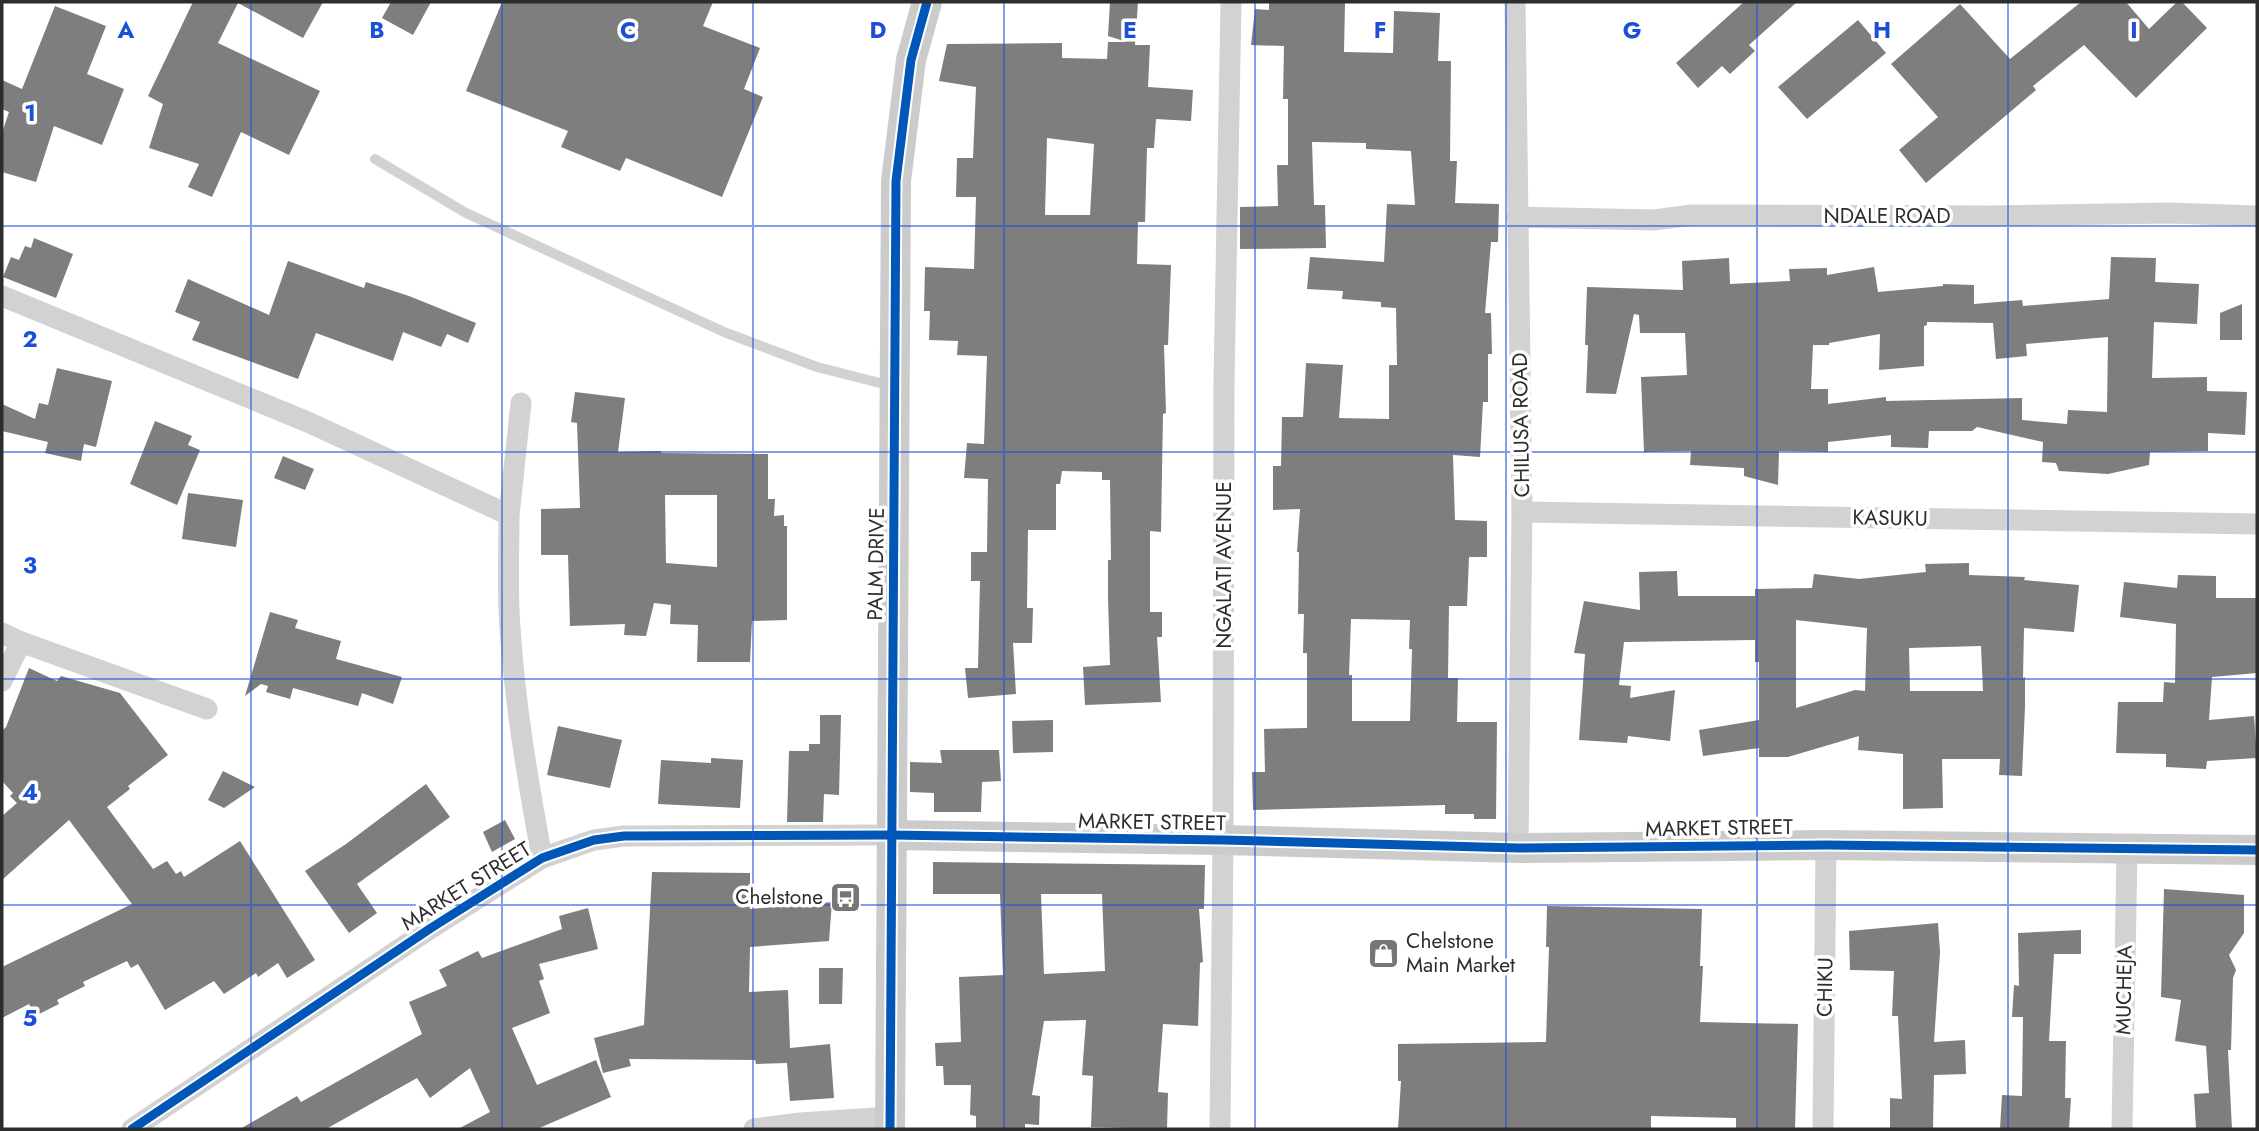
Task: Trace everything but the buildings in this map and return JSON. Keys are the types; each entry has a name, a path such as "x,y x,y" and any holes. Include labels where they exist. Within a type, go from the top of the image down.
{"street":[{"name":"PALM DRIVE","path":"890,1123 896,181 911,60 927,2"},
{"name":"NGALATI AVENUE","path":"1220,1129 1224,381 1231,2"},
{"name":"CHILUSA ROAD","path":"1515,2 1522,512 1518,848"},
{"name":"NDALE ROAD","path":"1517,217 1654,220 1692,215 1990,216 2170,213 2257,216"},
{"path":"2,296 310,423 509,515"},
{"path":"521,403 509,515 510,625 523,755 542,858"},
{"name":"KASUKU","path":"1522,512 2257,524"},
{"path":"2,633 207,709"},
{"path":"2,681 21,642"},
{"name":"MARKET STREET","path":"132,1129 431,928 542,858 594,840 624,836 891,835 1518,848 1826,845 2257,850"},
{"name":"CHIKU","path":"1823,1129 1826,845"},
{"name":"MUCHEJA","path":"2122,1129 2127,850"},
{"path":"754,1129 800,1123 890,1123"}],"lane":[{"path":"375,159 466,213 724,332 817,368 895,387"}],"cycle path":[{"path":"890,1129 896,181 911,60 927,2"},
{"path":"132,1129 431,928 542,858 594,840 624,836 891,835 1518,848 1826,845 2257,850"}],"place":[{"name":"Chelstone","path":"846,897"},
{"name":"Chelstone Main Market","path":"1383,953"}]}
